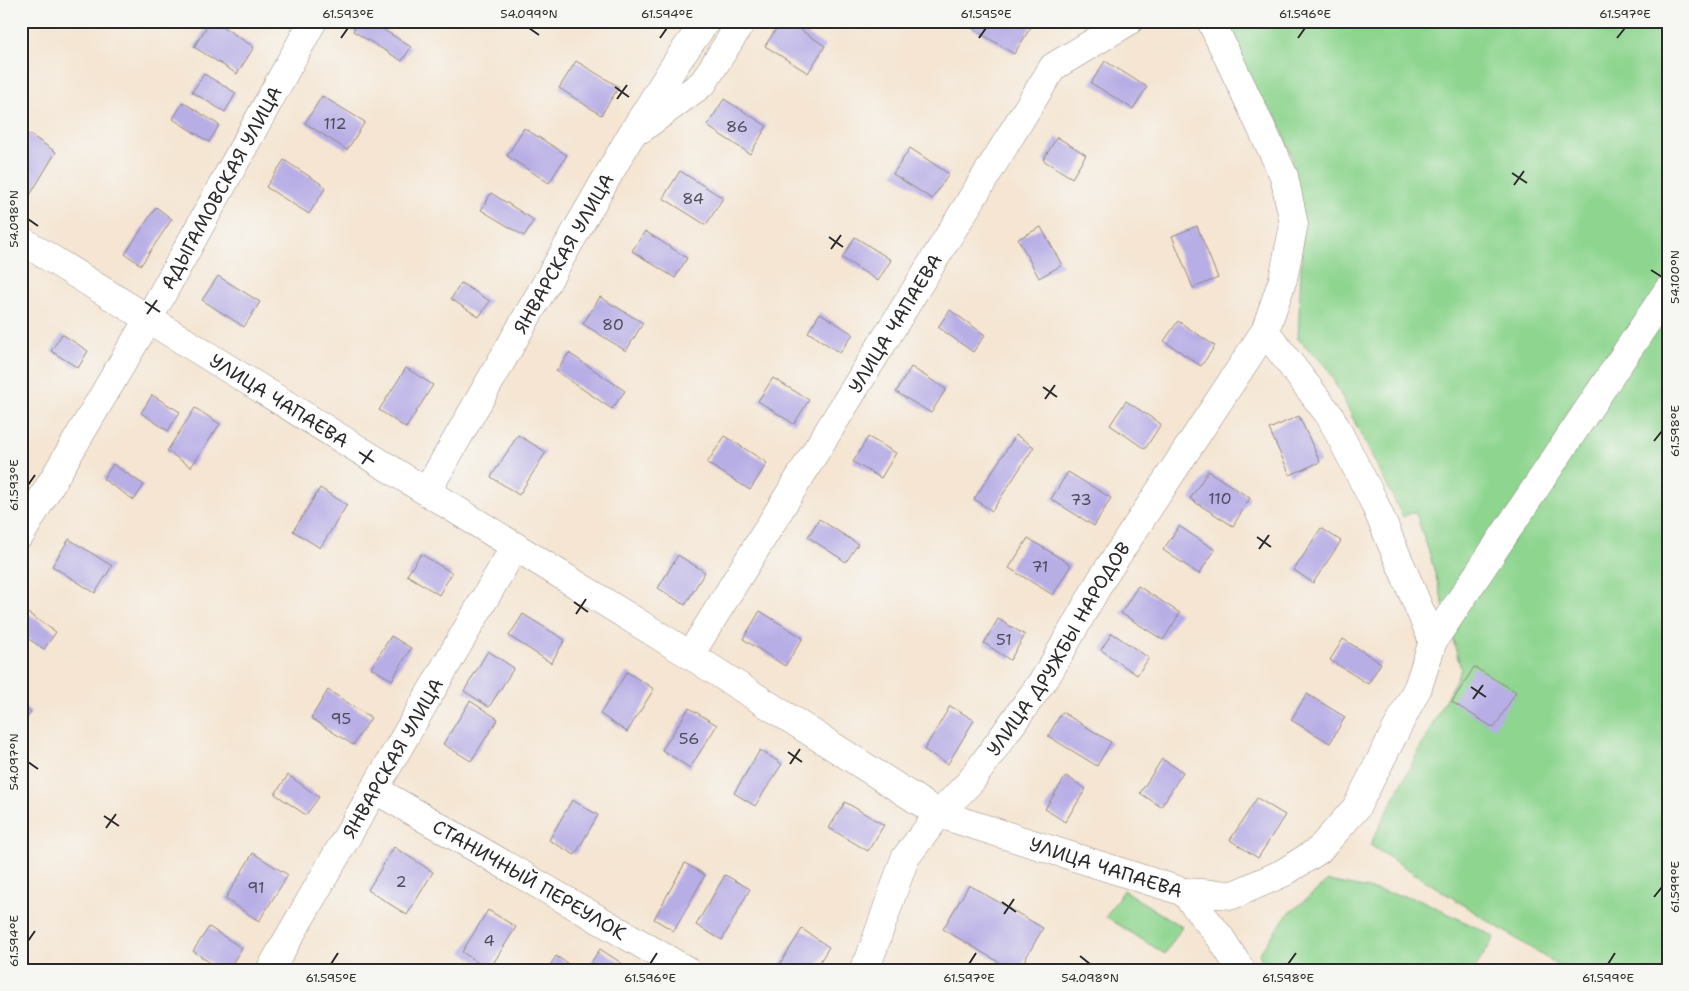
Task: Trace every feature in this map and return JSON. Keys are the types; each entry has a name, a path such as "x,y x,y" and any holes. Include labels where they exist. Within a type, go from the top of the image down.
{"street":[{"name":"АДЫГАМОВСКАЯ УЛИЦА","path":"21,534 149,318 313,21"},
{"name":"ЯНВАРСКАЯ УЛИЦА","path":"427,491 630,137 678,60 706,21"},
{"path":"630,137 703,83 742,21"},
{"name":"УЛИЦА ЧАПАЕВА","path":"690,655 1053,67 1129,21"},
{"name":"УЛИЦА ДРУЖБЫ НАРОДОВ","path":"863,970 869,960 905,858 939,814 971,781 1049,672 1101,580 1265,331 1284,279 1294,224 1284,176 1211,21"},
{"name":"УЛИЦА ЧАПАЕВА","path":"21,240 690,655 939,814 1184,892 1233,895 1283,874 1319,850 1356,808 1418,687 1432,641 1668,290"},
{"path":"1265,331 1330,416 1373,500 1432,641"},
{"name":"ЯНВАРСКАЯ УЛИЦА","path":"270,970 515,546"},
{"name":"СТАНИЧНЫЙ ПЕРЕУЛОК","path":"374,789 686,970"},
{"path":"1184,892 1220,937 1241,970"}],"green space":[{"path":"1197,21 1668,21 1668,970 1565,970 1370,845 1461,669 1430,555 1415,511 1403,517 1327,367 1298,339 1303,223 1290,161 1293,160 1278,119"},
{"path":"1328,881 1419,899 1495,937 1474,970 1267,970 1259,954 1286,916"},
{"path":"1123,890 1182,927 1165,954 1106,917"}],"building":[{"path":"210,21 214,21 254,47 237,74 194,47"},
{"path":"359,21 370,21 411,47 402,61 353,31"},
{"path":"781,21 787,21 825,46 808,73 765,46"},
{"path":"976,21 1023,21 1031,27 1014,54 972,28"},
{"path":"576,61 619,87 601,115 559,88"},
{"path":"1105,61 1147,87 1133,109 1091,83"},
{"path":"204,74 236,93 225,112 192,92"},
{"path":"322,96 365,122 347,150 305,123"},
{"path":"724,99 767,126 750,154 707,126"},
{"path":"183,102 219,125 209,142 173,119"},
{"path":"524,128 567,155 549,183 507,156"},
{"path":"29,134 56,152 30,195 21,189 21,147"},
{"path":"1057,137 1086,155 1072,178 1043,160"},
{"path":"910,148 949,174 932,199 893,174"},
{"path":"284,160 326,187 309,214 266,187"},
{"path":"680,171 723,198 706,225 663,198"},
{"path":"491,193 534,220 524,236 481,210"},
{"path":"156,207 172,219 141,265 125,254"},
{"path":"1197,226 1218,278 1193,288 1172,236"},
{"path":"1041,227 1062,265 1039,278 1018,239"},
{"path":"645,231 687,258 675,278 632,251"},
{"path":"855,237 891,260 878,281 842,258"},
{"path":"218,276 260,302 244,327 202,300"},
{"path":"461,283 490,301 479,317 451,299"},
{"path":"600,297 643,323 626,351 583,324"},
{"path":"950,310 985,335 973,352 938,327"},
{"path":"820,313 853,334 840,353 808,332"},
{"path":"1178,321 1215,346 1201,366 1164,341"},
{"path":"62,334 88,351 78,368 51,351"},
{"path":"569,353 625,391 612,409 556,371"},
{"path":"911,367 946,389 931,413 896,392"},
{"path":"406,368 433,385 406,428 379,410"},
{"path":"773,378 809,400 794,424 758,401"},
{"path":"152,395 180,412 168,431 141,413"},
{"path":"1126,401 1161,424 1145,449 1110,425"},
{"path":"195,408 220,424 191,467 167,451"},
{"path":"1299,416 1320,462 1290,475 1269,429"},
{"path":"518,435 546,452 519,495 491,477"},
{"path":"1016,435 1034,447 992,511 974,499"},
{"path":"725,436 767,463 750,490 707,463"},
{"path":"868,437 896,453 881,478 853,462"},
{"path":"113,464 144,485 134,500 103,479"},
{"path":"1208,471 1250,498 1233,526 1190,499"},
{"path":"1068,472 1111,498 1094,526 1051,499"},
{"path":"320,488 347,505 320,548 293,531"},
{"path":"819,519 858,544 846,562 808,537"},
{"path":"1179,526 1215,550 1199,574 1163,550"},
{"path":"1321,528 1341,541 1313,583 1294,570"},
{"path":"1028,538 1071,565 1053,595 1009,568"},
{"path":"69,539 112,566 95,593 52,566"},
{"path":"421,554 452,573 439,595 407,575"},
{"path":"678,555 705,572 685,605 658,588"},
{"path":"1138,586 1180,613 1163,640 1121,613"},
{"path":"760,611 803,638 785,666 743,639"},
{"path":"26,612 56,632 44,649 21,634 21,619"},
{"path":"523,614 565,640 551,663 509,636"},
{"path":"998,619 1025,635 1010,660 984,643"},
{"path":"1112,633 1149,658 1137,675 1101,650"},
{"path":"391,636 411,648 392,680 371,668"},
{"path":"1343,639 1381,663 1368,684 1330,660"},
{"path":"488,651 514,668 489,707 464,691"},
{"path":"1474,667 1516,692 1494,728 1452,702"},
{"path":"627,672 654,689 627,732 600,714"},
{"path":"328,690 371,718 353,745 311,718"},
{"path":"1307,694 1345,717 1330,743 1291,720"},
{"path":"470,701 498,719 471,761 443,744"},
{"path":"21,705 31,712 21,727"},
{"path":"950,706 974,720 948,764 924,750"},
{"path":"689,708 717,725 690,768 662,750"},
{"path":"1062,712 1111,742 1097,766 1048,736"},
{"path":"760,750 782,764 755,806 734,793"},
{"path":"1162,759 1183,772 1161,807 1140,793"},
{"path":"288,775 319,797 306,815 275,794"},
{"path":"1066,776 1086,789 1065,822 1045,809"},
{"path":"1257,798 1285,815 1258,858 1230,840"},
{"path":"572,800 598,815 575,855 549,840"},
{"path":"845,802 884,825 868,851 829,828"},
{"path":"394,847 433,872 407,915 368,890"},
{"path":"253,853 288,875 259,921 225,899"},
{"path":"685,863 705,875 674,931 654,919"},
{"path":"725,875 750,889 722,940 696,925"},
{"path":"969,885 1043,928 1019,970 1012,970 943,929"},
{"path":"488,910 516,927 489,970 462,952"},
{"path":"209,927 242,948 228,970 221,970 193,951"},
{"path":"802,929 829,947 815,970 776,970"},
{"path":"600,949 632,970 586,970"},
{"path":"556,956 567,963 563,970 547,970"}]}
